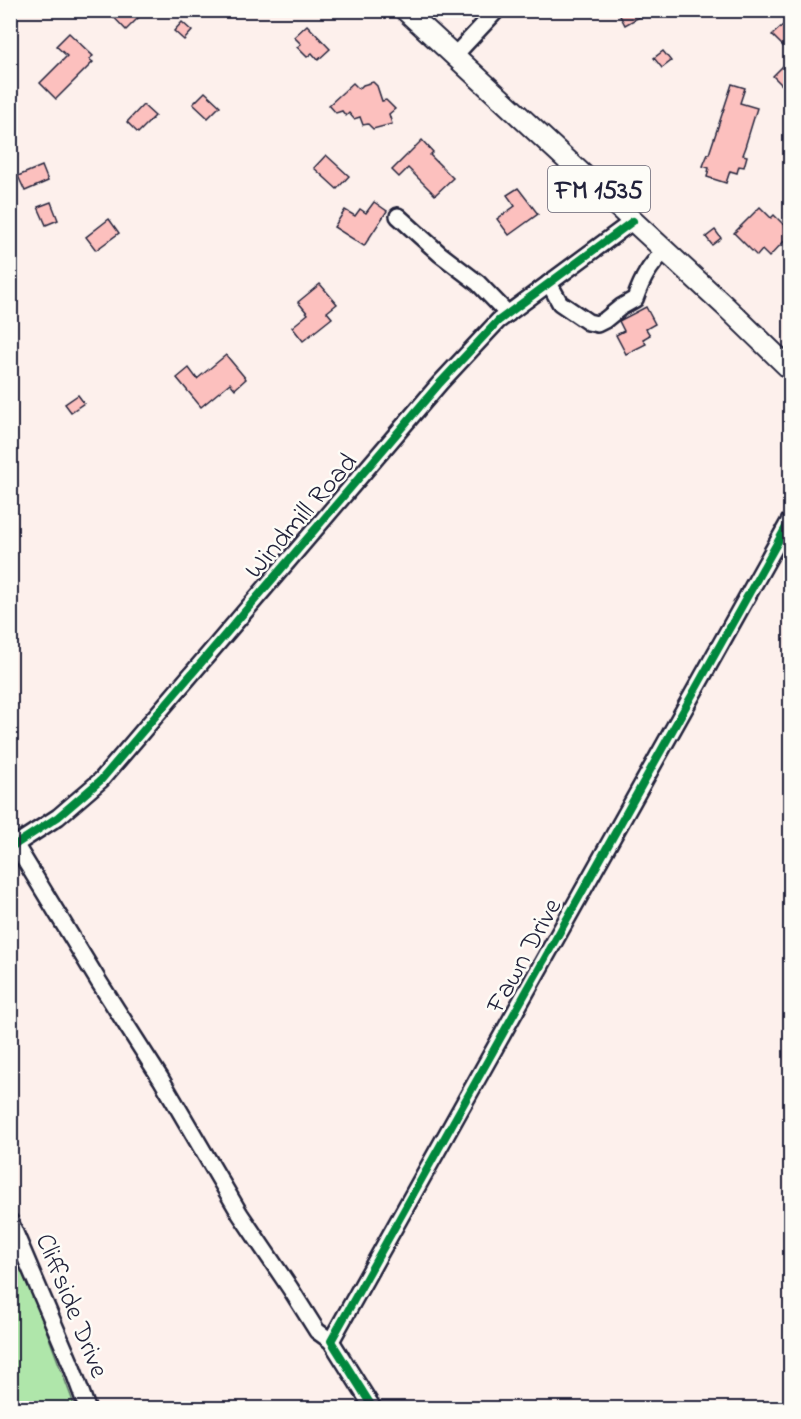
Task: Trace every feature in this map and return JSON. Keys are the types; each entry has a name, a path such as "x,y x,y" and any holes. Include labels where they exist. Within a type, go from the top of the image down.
{"main road":[{"name":"FM 1535","path":"405,10 790,369"}],"street":[{"path":"455,55 497,10"},
{"path":"398,216 440,254 478,283 508,314"},
{"name":"Windmill Road","path":"13,846 58,817 93,789 440,383 498,321 633,221"},
{"path":"549,284 560,303 588,322 597,324 635,299 643,277 664,250"},
{"name":"Fawn Drive","path":"331,1341 790,520"},
{"path":"13,846 161,1079 240,1214 317,1331 331,1341 373,1408"},
{"name":"Cliffside Drive","path":"10,1221 87,1408"}],"green space":[{"path":"10,1248 34,1298 74,1408 11,1408"}],"building":[{"path":"107,10 146,10 126,30"},
{"path":"617,10 652,10 625,25"},
{"path":"182,22 192,31 184,40 174,31"},
{"path":"307,25 330,49 318,60 312,53 307,57 297,47 301,44 294,37"},
{"path":"783,25 790,32 790,53 772,35"},
{"path":"69,33 93,56 89,59 93,62 56,99 40,83 67,56 56,46"},
{"path":"663,51 671,61 662,68 654,58"},
{"path":"790,59 790,93 773,76"},
{"path":"373,82 377,86 382,101 386,100 395,109 389,114 392,124 373,129 368,124 363,125 360,117 354,119 349,113 346,116 342,111 336,113 329,105 353,83 359,89"},
{"path":"732,84 745,88 740,103 757,108 743,155 747,156 744,167 739,166 737,173 730,171 726,183 707,177 709,168 703,166"},
{"path":"205,92 220,106 208,118 193,104"},
{"path":"143,105 155,116 138,133 127,122"},
{"path":"422,140 433,152 430,155 453,178 435,195 408,168 399,177 392,170"},
{"path":"326,155 349,176 337,189 314,168"},
{"path":"42,166 48,181 25,191 18,176"},
{"path":"518,188 538,214 509,235 497,219 515,206 507,195"},
{"path":"51,202 58,220 46,225 38,207"},
{"path":"374,202 387,211 364,246 334,227 345,210 355,216 360,209 366,213"},
{"path":"760,207 771,218 774,215 790,231 790,235 769,257 762,250 757,256 734,233"},
{"path":"109,219 119,233 96,250 86,237"},
{"path":"715,230 721,238 712,245 706,237"},
{"path":"320,284 337,304 327,312 332,318 303,341 292,327 308,314 298,302"},
{"path":"646,307 655,324 646,329 650,335 643,339 646,344 626,354 616,335 624,331 619,321"},
{"path":"226,355 246,379 235,389 230,383 201,407 177,378 189,368 197,379"},
{"path":"78,395 84,403 71,412 65,404"}],"cycle path":[{"path":"10,848 58,817 101,780 440,383 498,321 633,221"},
{"path":"373,1408 331,1341 790,520"}]}
